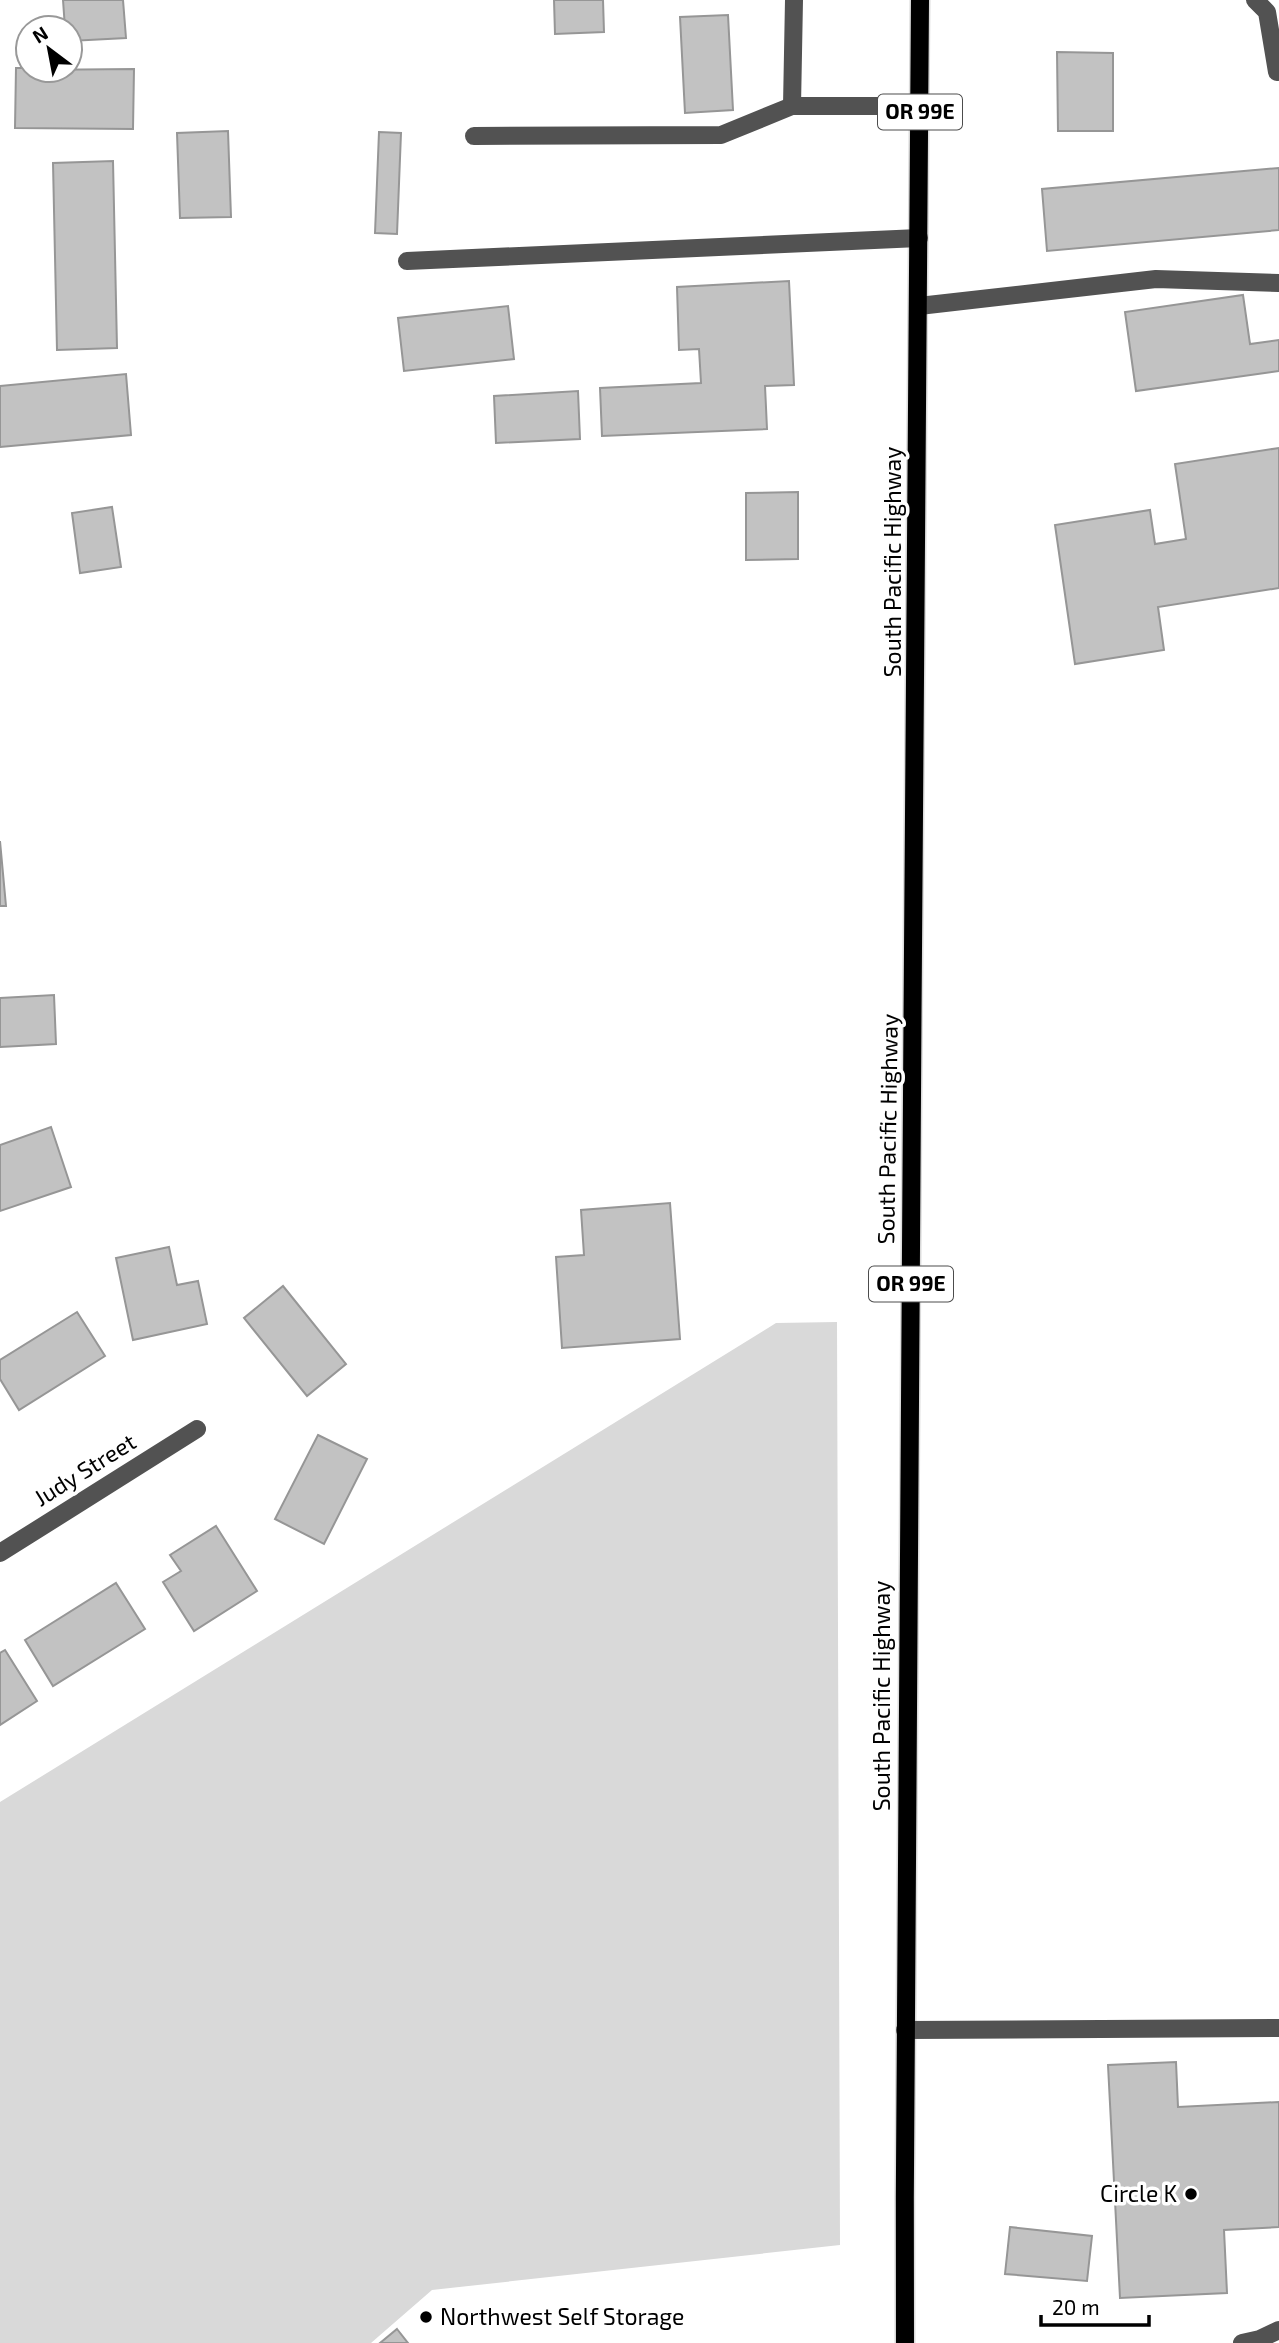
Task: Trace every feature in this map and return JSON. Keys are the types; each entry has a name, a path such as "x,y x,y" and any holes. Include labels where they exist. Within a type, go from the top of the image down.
{"main road":[{"name":"South Pacific Highway","path":"905,2343 906,1676 920,0"}],"street":[{"path":"792,106 794,0"},
{"path":"1255,0 1267,12 1277,72"},
{"path":"474,136 721,135 792,106 920,106"},
{"path":"407,261 919,238"},
{"path":"919,306 1156,279 1279,283"},
{"name":"Judy Street","path":"0,1553 197,1429"},
{"path":"905,2030 1279,2028"},
{"path":"1242,2343 1260,2339 1279,2330"}],"shaded area":[{"path":"837,1322 840,2245 432,2290 371,2343 0,2343 0,1802 776,1323"}],"building":[{"path":"63,0 123,0 126,38 84,40 84,14 64,14"},
{"path":"554,0 603,0 604,32 555,34"},
{"path":"728,15 733,110 685,113 680,17"},
{"path":"1057,52 1113,53 1113,131 1058,131"},
{"path":"84,69 134,69 133,129 15,128 16,84 84,84"},
{"path":"228,131 231,217 180,218 177,133"},
{"path":"379,132 401,133 397,234 375,233"},
{"path":"113,161 117,348 57,350 53,163"},
{"path":"1279,168 1279,230 1047,251 1042,189"},
{"path":"789,281 794,385 765,386 767,429 602,436 600,388 701,383 699,349 679,350 677,287"},
{"path":"1243,295 1250,344 1279,340 1279,371 1136,391 1125,312"},
{"path":"508,306 514,359 404,371 398,318"},
{"path":"126,374 131,435 0,447 0,386"},
{"path":"578,391 580,439 496,443 494,396"},
{"path":"1279,448 1279,588 1158,607 1164,650 1075,664 1055,525 1150,510 1155,544 1186,539 1175,464"},
{"path":"798,492 798,559 746,560 746,493"},
{"path":"112,507 121,567 80,573 72,513"},
{"path":"0,841 6,906 0,906"},
{"path":"54,995 56,1044 0,1047 0,998"},
{"path":"51,1127 71,1187 0,1211 0,1145"},
{"path":"670,1203 680,1339 562,1348 556,1257 584,1255 581,1210"},
{"path":"169,1247 177,1285 198,1281 207,1324 133,1340 116,1258"},
{"path":"283,1286 346,1364 307,1396 244,1318"},
{"path":"77,1312 105,1356 19,1410 0,1379 0,1360"},
{"path":"318,1435 367,1459 324,1544 275,1519"},
{"path":"216,1526 257,1591 194,1631 163,1582 181,1571 170,1555"},
{"path":"116,1583 145,1629 53,1686 25,1640"},
{"path":"5,1650 37,1701 0,1725 0,1653"},
{"path":"1176,2062 1178,2107 1279,2102 1279,2227 1224,2230 1227,2293 1120,2298 1108,2065"},
{"path":"1010,2227 1092,2236 1087,2281 1005,2274"},
{"path":"397,2329 408,2343 380,2343"}],"place":[{"name":"Circle K","path":"1191,2194"},
{"name":"Northwest Self Storage","path":"426,2317"}]}
